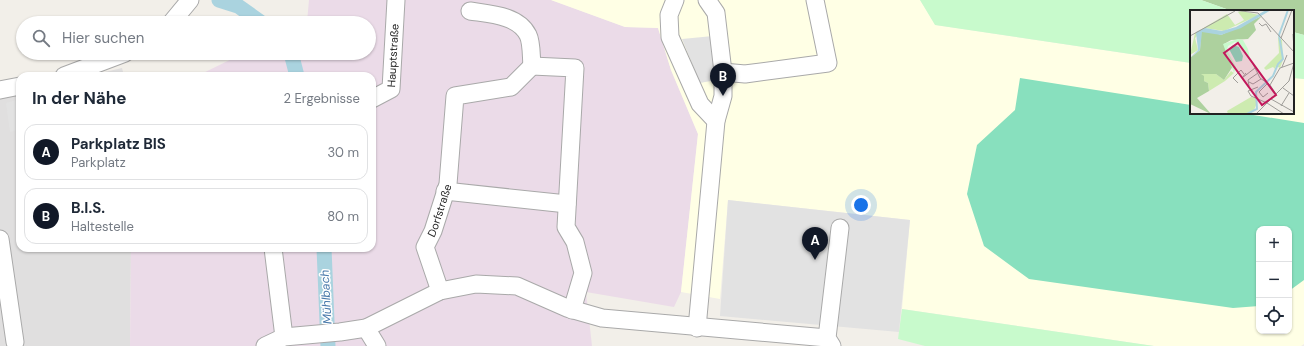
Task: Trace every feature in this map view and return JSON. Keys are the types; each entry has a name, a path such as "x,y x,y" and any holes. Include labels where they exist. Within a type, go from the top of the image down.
{"street":[{"name":"Hauptstraße","path":"376,97 391,89 396,0"},
{"path":"675,0 669,16 670,37 700,104 716,121"},
{"path":"697,328 716,121 723,96 724,72 716,14 707,0"},
{"path":"724,72 745,74 828,64 815,0"},
{"path":"177,16 188,3"},
{"path":"470,11 511,19 521,26 528,35 532,66 575,68 566,227 576,242 583,273 572,310"},
{"path":"75,72 107,60"},
{"name":"Dorfstraße","path":"440,291 425,247 433,231 448,184 455,96 511,87 532,66"},
{"path":"0,90 16,87"},
{"path":"445,192 567,204"},
{"path":"265,346 292,337 366,328 440,291 476,284 517,286 572,310 602,318 697,328 782,333 830,342 840,228"},
{"path":"0,239 15,345"},
{"path":"274,252 292,337"},
{"path":"366,328 377,346"},
{"path":"782,333 794,346"}],"shaded area":[{"path":"309,0 551,0 625,27 658,28 671,70 698,134 681,292 674,307 586,292 592,346 130,346 131,252 376,252 376,72 205,72 230,60 376,60 376,16 308,16"},
{"path":"551,0 920,0 936,25 1190,63 1190,114 1294,114 1294,78 1304,79 1304,344 1301,346 1154,346 902,309 910,220 728,200 720,299 681,292 698,134 671,70 658,28 625,27"},
{"path":"713,36 716,80 700,83 682,39"},
{"path":"122,68 123,72 105,72"},
{"path":"16,93 16,252 131,252 130,346 0,346 0,97"},
{"path":"16,100 16,130 10,132 6,103"},
{"path":"728,200 910,220 899,332 720,316"}],"green space":[{"path":"920,0 1201,0 1229,10 1190,10 1190,63 935,25"},
{"path":"1201,0 1304,0 1304,35 1294,32 1294,10 1229,10"},
{"path":"1294,32 1304,35 1304,79 1294,78"},
{"path":"1020,78 1190,105 1190,114 1247,114 1304,123 1304,280 1292,289 1292,226 1256,226 1256,306 1233,308 1029,279 984,246 967,194 977,145 1015,110"},
{"path":"902,309 1154,346 925,346 898,339"}],"waterway":[{"name":"Mühlbach","path":"219,0 238,6 252,16"},
{"name":"Mühlbach","path":"293,60 296,72"},
{"name":"Mühlbach","path":"324,252 328,346"}],"place":[{"name":"B.I.S.","path":"723,96"},
{"name":"Parkplatz BIS","path":"815,260"}]}
